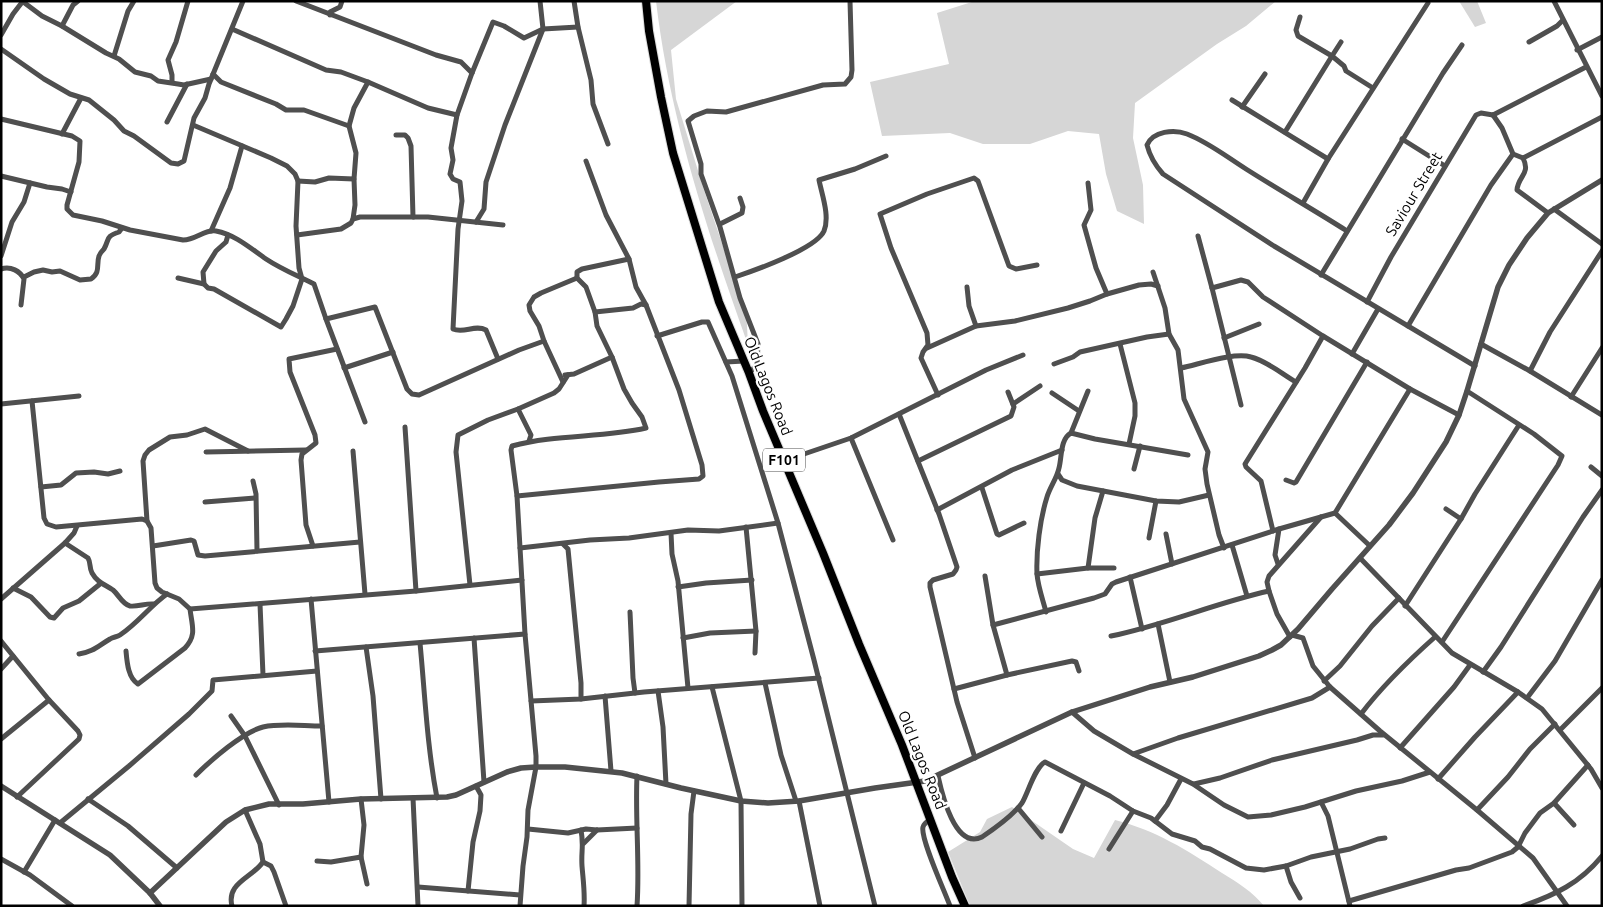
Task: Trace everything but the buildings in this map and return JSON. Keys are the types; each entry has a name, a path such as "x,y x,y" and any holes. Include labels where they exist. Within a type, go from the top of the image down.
{"main road":[{"name":"Old Lagos Road","path":"646,1 660,97 675,162 719,302 965,906"}],"street":[{"path":"62,26 78,1"},
{"path":"114,56 128,12 134,1"},
{"path":"172,82 168,60 176,42 188,1"},
{"path":"1,49 44,79 70,94 96,105 124,131 174,164 178,164 184,161 193,125 244,1"},
{"path":"296,1 436,55 461,62 472,73"},
{"path":"330,15 330,12 340,7 342,1"},
{"path":"476,222 484,209 486,182 504,125 543,29 540,1"},
{"path":"574,1 578,28 591,80 593,104 608,144"},
{"path":"749,372 756,365 758,344 740,298 720,224 701,174 701,164 688,121 694,116 708,111 726,112 823,85 845,84 851,77 852,70 850,1"},
{"path":"1554,1 1577,50 1602,96"},
{"path":"1,35 21,2 42,16 114,56 135,72 148,74 158,81 187,84 212,77 286,110 304,110 349,126"},
{"path":"1303,203 1328,159 1428,3"},
{"path":"1300,17 1296,30 1298,36 1332,56 1344,66 1346,71 1373,88"},
{"path":"1529,42 1557,26 1563,20"},
{"path":"498,359 486,330 475,327 460,331 453,329 462,201 460,182 453,179 450,174 453,160 450,148 457,115 493,22 524,38 543,29 578,28"},
{"path":"232,29 326,70 341,72 428,108 457,115"},
{"path":"1577,50 1602,37"},
{"path":"1285,132 1341,42"},
{"path":"1321,275 1443,72 1462,45"},
{"path":"1548,213 1517,190 1517,186 1526,170 1526,165 1523,158 1514,154 1502,128 1492,116 1586,66"},
{"path":"1242,106 1265,74"},
{"path":"297,235 346,227 353,219 356,153 349,126 354,108 368,82"},
{"path":"167,122 187,84"},
{"path":"62,134 81,98"},
{"path":"1232,100 1328,159"},
{"name":"Saviour Street","path":"1367,302 1390,257 1476,115 1480,113 1492,116"},
{"path":"1523,158 1602,117"},
{"path":"1,119 78,139 81,144 79,162 67,204 69,213 102,220 122,228 183,240 195,238 211,231 228,235 256,250 266,259 314,284 365,422"},
{"path":"178,278 204,284 208,288 214,289 281,327 293,306 302,279 298,258 295,215 298,181 295,174 287,166 193,125"},
{"path":"1347,231 1188,134 1165,132 1157,134 1150,140 1147,146 1153,162 1162,174 1321,275 1475,366"},
{"path":"396,135 405,135 411,146 413,217"},
{"path":"1402,139 1445,166"},
{"path":"211,231 230,188 242,146"},
{"path":"1408,326 1481,202 1514,154"},
{"path":"734,277 758,269 802,249 822,234 825,227 825,216 824,199 819,180 855,169 886,156"},
{"path":"517,496 699,479 703,476 702,465 679,390 646,305 636,287 629,259 606,215 586,161"},
{"path":"1,176 71,192"},
{"path":"298,181 315,182 329,178 354,179"},
{"path":"927,348 926,333 891,248 886,230 879,216 881,213 974,178 978,181 1009,266 1016,269 1038,265"},
{"path":"150,893 226,822 245,810 269,804 456,796 507,772 521,768 536,767 565,767 611,771 740,801 768,803 798,801 926,781 1072,712 1259,656 1281,645 1291,636 1389,525 1413,493 1446,442 1459,415 1498,287 1509,265 1527,238 1548,213 1602,180"},
{"path":"1,256 12,222 24,202 30,183"},
{"path":"1088,184 1091,210 1084,225 1096,268 1107,294"},
{"path":"720,224 742,213 743,207 740,198"},
{"path":"1554,209 1601,243"},
{"path":"353,219 413,217 503,225"},
{"path":"24,278 34,272 43,270 60,271 80,280 92,278 98,271 99,254 104,248 107,239 122,228"},
{"path":"204,284 203,272 216,251 226,242 228,235"},
{"path":"1198,236 1241,405"},
{"path":"1530,371 1550,332 1602,251"},
{"path":"577,278 578,270 629,259"},
{"path":"1,269 12,269 19,272 24,278 25,283 21,305"},
{"path":"1154,272 1165,308 1169,334 1178,350 1184,399 1208,452 1205,469 1209,495 1224,548"},
{"path":"520,906 528,829 528,810 536,767 512,446 556,437 623,433 646,428 642,417 624,389 612,357 597,326 595,312 586,287 577,278"},
{"path":"563,382 544,341 540,326 530,311 529,305 540,294 577,278"},
{"path":"1212,288 1241,280 1248,282 1263,297 1323,336 1410,389 1459,415"},
{"path":"938,395 921,358 922,352 927,348 976,326 1015,321 1090,301 1139,285 1151,284 1158,286"},
{"path":"966,287 968,306 976,326"},
{"path":"595,312 633,308 641,304 646,305"},
{"path":"326,319 375,307 407,389 412,394 419,395 498,359 544,341"},
{"path":"1352,354 1378,309"},
{"path":"658,336 702,322 708,322 732,376 778,523 819,678 874,906"},
{"path":"1224,338 1259,324"},
{"path":"1054,364 1073,357 1080,352 1169,334"},
{"path":"1273,531 1261,482 1245,464 1323,336"},
{"path":"1120,344 1135,403 1135,416 1129,444"},
{"path":"1481,344 1530,371 1602,415"},
{"path":"1570,397 1602,348"},
{"path":"312,546 306,525 301,460 302,454 316,443 315,434 290,372 289,359 337,349"},
{"path":"344,368 393,352"},
{"path":"787,465 804,454 851,438 986,370 1023,355"},
{"path":"1181,368 1235,356 1249,356 1260,360 1296,382"},
{"path":"560,374 568,375 612,357"},
{"path":"726,362 744,361"},
{"path":"1286,480 1296,482 1367,362"},
{"path":"470,585 456,452 458,435 488,420 554,393 568,375"},
{"path":"1013,404 1040,386"},
{"path":"993,625 1046,612 1105,594 1112,584 1279,529 1335,513 1410,389"},
{"path":"1442,642 1521,524 1562,456 1534,434 1467,390"},
{"path":"1046,612 1037,574 1039,542 1046,499 1050,487 1058,474 1064,440 1071,433 1088,391"},
{"path":"918,461 1011,416 1014,412 1013,404 1008,392"},
{"path":"1052,392 1079,411"},
{"path":"1,404 79,396"},
{"path":"32,401 44,518 47,524 56,527 142,519 147,521"},
{"path":"518,409 531,435 529,441"},
{"path":"899,414 951,546 956,570 953,574 933,580 930,583 954,689 975,758"},
{"path":"1405,606 1519,425"},
{"path":"405,427 416,591"},
{"path":"126,651 130,672 134,682 138,684 185,648 191,642 194,635 190,609 179,599 157,588 155,583 151,528 147,521 144,455 170,437 187,435 205,429 248,451"},
{"path":"1071,433 1094,439 1188,455"},
{"path":"851,438 893,540"},
{"path":"1134,469 1140,446"},
{"path":"206,452 306,450"},
{"path":"937,510 982,488 1012,470 1062,450"},
{"path":"353,451 365,594"},
{"path":"1591,467 1602,476"},
{"path":"41,487 61,486 73,474 78,472 108,474 120,471"},
{"path":"1058,474 1062,480 1068,483 1156,501 1179,502 1209,495"},
{"path":"253,481 256,498 257,551"},
{"path":"982,488 997,534 999,535 1024,524"},
{"path":"1483,672 1602,490"},
{"path":"1088,568 1096,518 1103,491"},
{"path":"204,502 256,498"},
{"path":"1149,538 1156,501"},
{"path":"1446,509 1461,519"},
{"path":"1335,513 1370,546"},
{"path":"1322,517 1269,576 1267,582 1277,614 1291,636 1303,638 1313,666 1324,681 1384,735 1533,858 1567,906"},
{"path":"520,548 688,530 719,531 778,523"},
{"path":"1,599 65,543 74,533 77,526"},
{"path":"746,527 756,631 755,653"},
{"path":"1278,564 1275,555 1279,529"},
{"path":"671,533 688,688"},
{"path":"1166,534 1172,564"},
{"path":"153,546 191,540 194,541 196,551 200,556 360,542"},
{"path":"65,543 90,559 90,570 100,584 112,590 128,605 154,604"},
{"path":"568,549 573,543"},
{"path":"563,544 568,549 582,683 581,698"},
{"path":"1232,545 1247,596"},
{"path":"1360,558 1452,653 1518,692 1542,709 1588,764 1601,784"},
{"path":"1037,574 1088,568 1114,568"},
{"path":"985,576 993,625 1007,674"},
{"path":"1130,578 1142,629"},
{"path":"190,609 416,591 522,580"},
{"path":"678,587 706,582 752,580"},
{"path":"1527,698 1555,661 1602,580"},
{"path":"13,588 31,597 54,618 64,608 79,601 100,584"},
{"path":"1111,636 1142,629 1247,596 1269,591"},
{"path":"79,654 93,651 111,638 119,636 167,594"},
{"path":"311,598 329,802"},
{"path":"1324,681 1340,666 1372,626 1399,598"},
{"path":"260,604 263,675"},
{"path":"630,612 635,692"},
{"path":"1158,624 1170,682"},
{"path":"683,638 710,633 756,631"},
{"path":"315,651 525,634"},
{"path":"1361,714 1406,662 1435,636"},
{"path":"474,638 484,782"},
{"path":"1,641 49,700 78,730 80,735 79,739 17,797"},
{"path":"420,643 430,764 437,798"},
{"path":"366,647 373,696 381,799"},
{"path":"1,669 13,656"},
{"path":"954,689 1007,674 1074,660 1079,671"},
{"path":"1400,748 1454,687 1470,665"},
{"path":"24,872 58,822 129,766 189,714 212,691 213,680 317,671"},
{"path":"531,701 819,678"},
{"path":"765,683 779,747 798,801 820,906"},
{"path":"712,687 740,801 742,906"},
{"path":"1133,754 1178,738 1303,700 1320,694 1330,687"},
{"path":"1560,730 1602,688"},
{"path":"658,691 663,727 666,784"},
{"path":"1438,779 1518,692"},
{"path":"605,696 611,771"},
{"path":"1,739 49,700"},
{"path":"1072,712 1094,731 1133,754 1193,784 1224,805 1248,817 1271,814 1321,802 1430,772"},
{"path":"231,716 245,736 279,805"},
{"path":"1477,810 1508,777 1530,749 1555,724"},
{"path":"196,775 207,763 254,730 270,726 322,726"},
{"path":"1373,735 1376,728"},
{"path":"1193,784 1205,782 1272,760 1373,735 1384,735"},
{"path":"938,776 943,800 959,831 964,837 976,840 1018,808 1042,763 1050,764 1110,796 1133,811 1155,821 1172,834 1195,841 1202,847 1210,849 1246,868 1264,870 1286,866 1311,857 1350,849 1386,838"},
{"path":"1321,802 1328,816 1349,904 1512,852 1535,819 1554,803 1588,764"},
{"path":"637,776 637,906"},
{"path":"1155,821 1168,805 1181,779"},
{"path":"1201,789 1205,782"},
{"path":"1061,831 1084,783"},
{"path":"1,786 110,855 150,893 160,906"},
{"path":"468,892 473,842 480,812 481,795 476,786"},
{"path":"689,906 691,814 694,791"},
{"path":"412,798 418,906"},
{"path":"88,799 135,832 177,868"},
{"path":"362,799 364,825 361,857 367,884"},
{"path":"1554,803 1574,825"},
{"path":"1018,808 1042,837"},
{"path":"232,906 233,889 259,868 263,862 260,844 245,810"},
{"path":"1109,849 1133,811"},
{"path":"931,819 923,826 922,831 950,906"},
{"path":"528,829 568,832 637,828"},
{"path":"581,830 584,844 582,865 585,893 584,906"},
{"path":"584,844 586,839 597,830"},
{"path":"1523,906 1558,893 1574,883 1602,856"},
{"path":"317,861 331,862 361,857"},
{"path":"1,859 24,872 72,906"},
{"path":"263,862 271,866 286,906"},
{"path":"1286,866 1291,882 1300,898"},
{"path":"418,887 520,895"}],"shaded area":[{"path":"656,1 737,1 671,50 676,99 703,187 733,276 746,307 748,345 692,176 671,89"},
{"path":"975,1 1276,1 1246,26 1217,44 1135,103 1133,138 1143,185 1144,224 1117,211 1106,174 1099,134 1068,131 1030,144 983,144 950,133 882,136 870,82 949,64 937,13"},
{"path":"1459,1 1477,1 1486,23 1475,27"},
{"path":"1012,807 1073,849 1094,858 1115,820 1144,829 1183,849 1233,880 1250,892 1264,906 970,906 948,852 980,832 987,819"}]}
